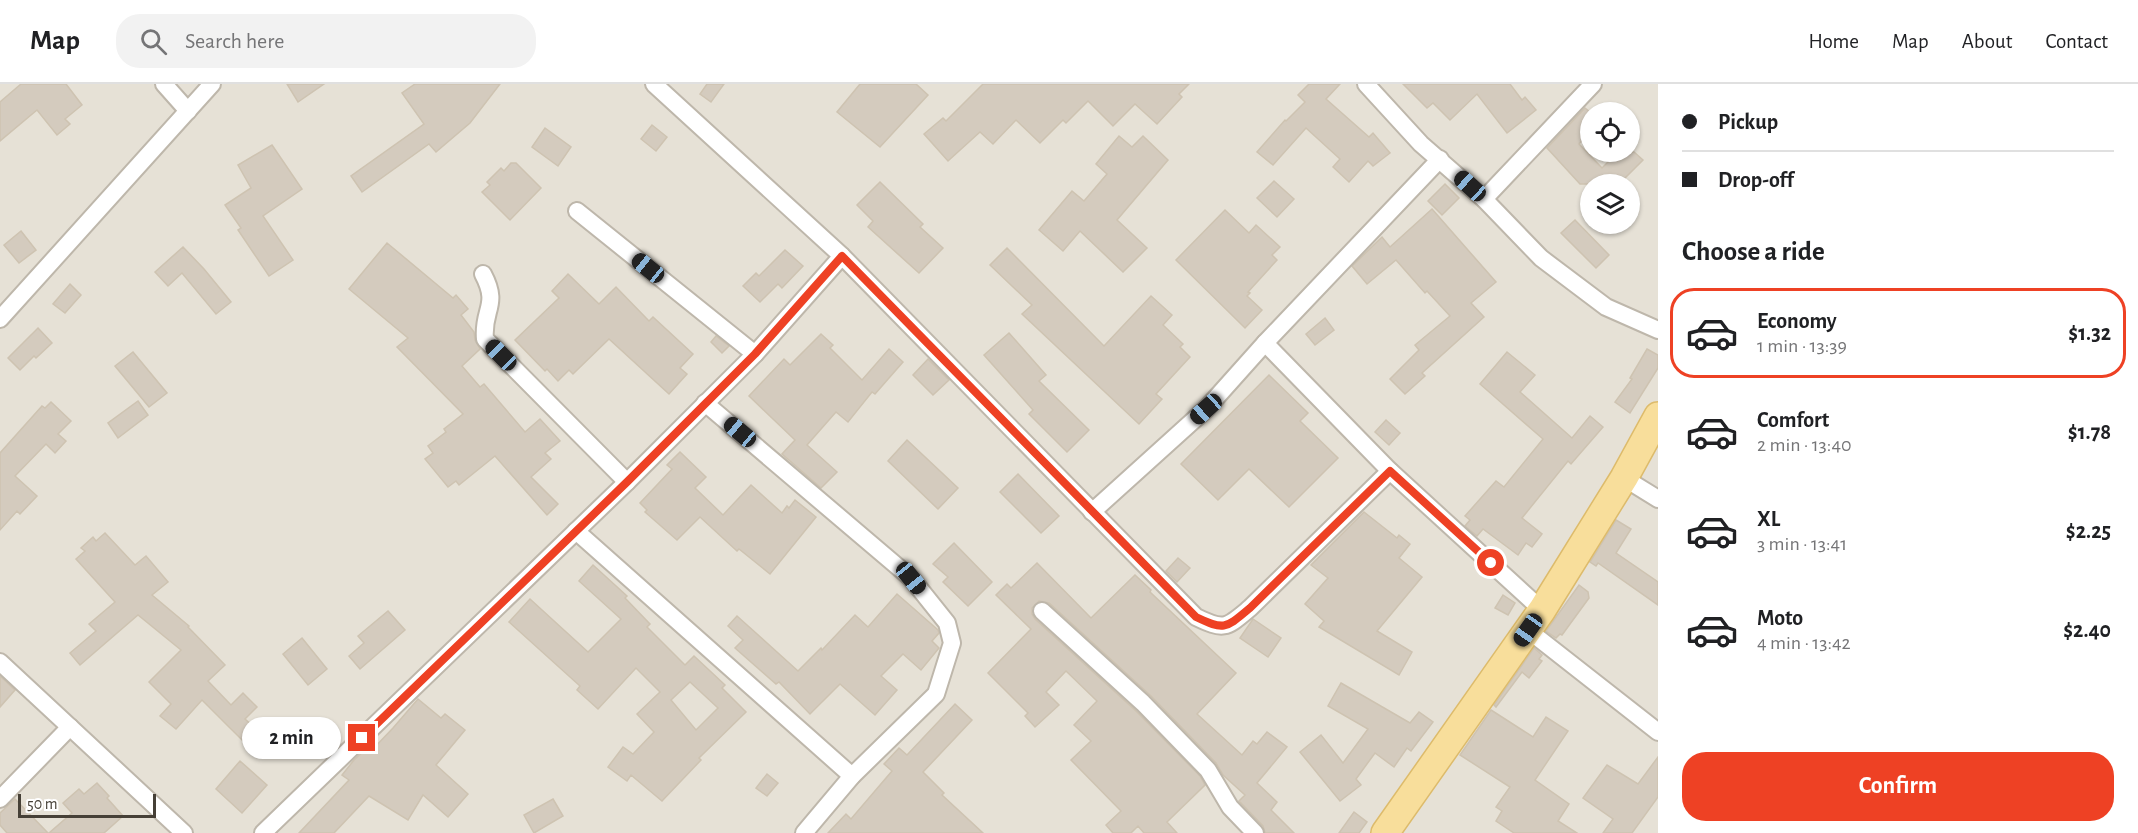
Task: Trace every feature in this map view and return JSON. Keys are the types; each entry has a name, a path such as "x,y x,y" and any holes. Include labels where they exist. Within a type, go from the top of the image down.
{"main road":[{"path":"1393,830 1535,620 1624,478 1658,416"}],"street":[{"path":"164,84 188,111"},
{"path":"0,318 212,84"},
{"path":"654,84 842,256 1196,617 1216,627 1231,624 1390,471"},
{"path":"1366,84 1421,144 1484,200 1540,258 1606,307 1658,330"},
{"path":"1484,200 1593,84"},
{"path":"1092,512 1206,409 1265,343 1440,159"},
{"path":"577,211 755,354"},
{"path":"262,833 627,482 755,354 842,256"},
{"path":"483,274 491,290 491,308 484,325 485,339 627,482"},
{"path":"1265,343 1535,620 1658,732"},
{"path":"705,403 911,578 947,623 952,643 936,694 852,776 804,833"},
{"path":"1624,478 1658,499"},
{"path":"576,531 852,776"},
{"path":"1042,611 1143,703 1208,770 1230,807 1255,833"},
{"path":"0,662 184,833"},
{"path":"0,799 70,727"}],"shaded area":[{"path":"0,84 1658,84 1658,833 0,833"}],"building":[{"path":"21,84 66,84 82,105 65,119 70,124 57,135 37,110 0,141 0,102"},
{"path":"287,84 324,84 298,102"},
{"path":"415,84 500,84 470,123 436,152 429,144 362,192 351,176 424,124 402,93"},
{"path":"707,84 724,84 711,102 700,94"},
{"path":"860,84 916,84 928,95 880,147 837,112"},
{"path":"983,84 1189,84 1179,94 1182,97 1157,124 1135,104 1113,126 1088,101 1066,123 1063,120 1040,143 1016,120 993,144 980,132 948,161 924,134 943,118 946,121"},
{"path":"1309,84 1340,84 1326,99 1369,137 1373,133 1390,153 1373,166 1368,161 1349,182 1333,167 1340,159 1306,128 1273,165 1257,152 1285,120 1305,102 1298,95"},
{"path":"1403,84 1510,84 1522,100 1525,97 1536,110 1507,133 1477,94 1450,120 1433,103 1427,108"},
{"path":"1580,113 1580,162 1596,162 1602,168 1608,162 1640,162 1640,157 1643,160 1629,174 1580,174 1580,184 1547,148"},
{"path":"652,125 667,137 656,151 641,139"},
{"path":"545,128 571,147 558,166 532,147"},
{"path":"1119,136 1132,147 1143,136 1168,160 1117,220 1147,248 1123,272 1080,231 1063,251 1039,230 1072,191 1084,201 1107,174 1096,164"},
{"path":"272,145 302,189 263,216 293,260 269,276 238,230 241,228 225,205 251,188 238,165"},
{"path":"511,163 516,163 541,188 510,220 482,192 490,185 487,182 501,168 504,171"},
{"path":"1274,181 1294,199 1277,217 1257,198"},
{"path":"880,182 923,224 920,227 943,248 919,273 868,227 873,221 857,205"},
{"path":"1445,184 1459,198 1442,215 1428,201"},
{"path":"1432,209 1496,282 1471,303 1484,317 1422,373 1425,376 1405,394 1390,379 1419,350 1415,345 1450,316 1427,291 1425,293 1396,260 1367,284 1352,266 1382,237 1390,247"},
{"path":"1225,210 1249,233 1256,225 1280,247 1272,255 1277,260 1248,292 1250,293 1247,296 1262,310 1245,328 1176,260"},
{"path":"1575,220 1580,225 1580,234 1589,234 1609,255 1596,268 1561,233"},
{"path":"21,231 36,250 19,263 4,245"},
{"path":"387,243 453,298 456,295 468,309 461,315 474,332 480,349 462,366 480,387 484,384 525,432 540,419 560,441 545,453 551,459 531,477 558,504 547,515 495,456 459,485 456,481 448,487 425,459 433,453 428,446 446,432 444,429 463,414 397,347 408,338 349,289"},
{"path":"183,247 231,302 216,314 182,273 168,286 155,272"},
{"path":"1007,248 1104,346 1151,296 1172,315 1163,325 1183,344 1180,347 1190,357 1156,394 1162,399 1139,424 1022,314 1032,305 990,265"},
{"path":"785,250 803,266 782,288 778,284 760,302 743,286 756,273 759,276"},
{"path":"568,274 599,304 616,287 649,321 653,317 693,354 680,368 687,374 669,394 609,339 573,374 569,370 558,381 515,340 559,298 552,291"},
{"path":"70,284 81,295 65,313 53,304"},
{"path":"1325,318 1334,330 1315,345 1306,334"},
{"path":"38,328 52,343 20,370 8,358"},
{"path":"1009,333 1046,375 1039,381 1089,430 1067,452 1029,414 1033,410 984,355"},
{"path":"821,334 833,345 830,348 862,380 889,349 903,362 875,394 872,392 848,422 836,412 807,445 837,472 821,488 782,454 795,440 749,396 784,359 790,365"},
{"path":"716,336 729,346 722,353 711,342"},
{"path":"1647,349 1658,355 1658,368 1630,413 1615,402 1632,379 1630,378"},
{"path":"133,352 167,393 149,407 115,366"},
{"path":"1507,352 1535,375 1520,392 1572,438 1590,416 1603,427 1571,464 1568,461 1522,518 1542,534 1532,547 1526,543 1518,555 1483,529 1477,536 1465,526 1470,520 1465,516 1496,481 1504,487 1543,439 1480,384"},
{"path":"928,359 949,380 933,395 913,375"},
{"path":"1269,375 1308,413 1300,421 1338,458 1289,507 1249,469 1218,500 1181,464"},
{"path":"138,401 148,415 118,438 108,423"},
{"path":"51,402 71,421 58,434 66,441 55,453 46,444 15,476 37,496 20,514 17,511 0,530 0,453 42,406 45,408"},
{"path":"1386,420 1400,433 1389,445 1375,432"},
{"path":"907,440 958,488 938,509 888,461"},
{"path":"680,452 706,477 695,488 723,515 751,485 782,513 795,500 816,517 770,574 739,549 737,551 700,517 677,540 645,512 647,510 640,503 672,469 667,465"},
{"path":"1018,474 1059,516 1041,533 1000,492"},
{"path":"1364,512 1397,538 1399,535 1410,544 1399,558 1422,577 1377,631 1412,652 1399,675 1319,627 1324,621 1305,604 1328,578 1311,565"},
{"path":"1616,520 1631,529 1616,553 1658,582 1658,605 1598,563 1596,566 1590,562"},
{"path":"105,533 135,565 146,556 168,582 152,595 189,626 225,665 208,681 231,705 243,693 257,707 245,719 257,730 245,743 202,700 176,729 160,716 171,704 149,682 181,650 138,615 80,665 70,653 96,631 89,624 115,602 76,559 85,551 81,548 93,537 96,541"},
{"path":"954,543 992,582 968,606 943,582 948,577 933,564"},
{"path":"1178,558 1190,568 1177,582 1166,571"},
{"path":"1037,563 1091,618 1135,575 1236,673 1197,714 1242,755 1253,741 1257,744 1267,732 1287,747 1257,783 1277,802 1271,810 1294,833 1265,833 1263,826 1239,801 1245,795 1223,775 1216,763 1151,696 1049,603 1039,601 1032,608 1035,619 1136,711 1200,776 1205,785 1167,822 1177,833 1144,833 1138,826 1131,833 1113,833 1106,825 1121,811 1071,760 1091,741 1074,725 1097,701 1066,671 1046,692 1059,705 1035,727 1025,716 1028,713 988,673 1031,629 996,595 1007,584 1011,588"},
{"path":"593,565 627,596 625,598 650,624 647,627 685,665 694,656 725,685 722,688 746,712 699,758 701,760 662,801 631,775 627,781 608,767 623,747 633,754 654,732 637,714 660,692 636,668 598,709 577,690 580,686 509,622 530,599 588,652 621,619 579,581","holes":["690,682 718,708 696,730 671,700"]},
{"path":"1579,585 1588,592 1589,598 1562,635 1556,638 1546,631"},
{"path":"897,594 938,630 939,633 932,641 939,648 921,670 903,654 881,676 897,690 875,715 840,684 810,714 779,682 776,684 735,648 743,640 728,626 737,616 798,671 821,648 822,650 855,615 868,627"},
{"path":"1503,595 1515,603 1508,615 1495,608"},
{"path":"388,611 405,630 360,669 349,656 364,643 358,636"},
{"path":"1253,619 1281,638 1268,657 1240,638"},
{"path":"302,638 327,669 308,685 283,654"},
{"path":"1534,648 1542,655 1539,659 1542,661 1529,678 1522,672 1496,707 1494,705"},
{"path":"0,676 15,690 0,707"},
{"path":"1341,683 1410,723 1419,712 1433,722 1411,751 1407,748 1394,767 1375,753 1356,779 1361,785 1340,801 1300,752 1321,735 1343,763 1368,729 1328,706"},
{"path":"418,699 441,718 445,714 465,730 436,765 468,794 448,817 423,795 408,820 369,796 334,833 299,833 349,780 342,775 354,760 367,748 371,751"},
{"path":"955,704 972,720 923,772 944,793 942,795 983,833 828,833 846,814 851,819 892,771 884,764 899,748 907,755"},
{"path":"1491,710 1533,737 1546,717 1568,731 1535,780 1569,804 1558,821 1577,833 1514,833 1496,821 1502,811 1496,807 1510,787 1460,755"},
{"path":"1658,757 1658,797 1632,833 1603,833 1613,819 1583,798 1607,765 1638,784"},
{"path":"240,761 267,785 242,813 216,789"},
{"path":"767,774 778,783 767,796 756,788"},
{"path":"97,783 123,816 104,833 49,833 72,813 63,803 79,789 84,794"},
{"path":"15,799 48,833 7,833 0,825 0,813"},
{"path":"553,799 563,816 534,833 524,815"},
{"path":"1354,812 1367,822 1359,833 1339,833"}],"route":[{"path":"362,738 627,482 755,354 842,256 1196,617 1216,627 1231,624 1250,608 1390,471 1491,563"}]}
